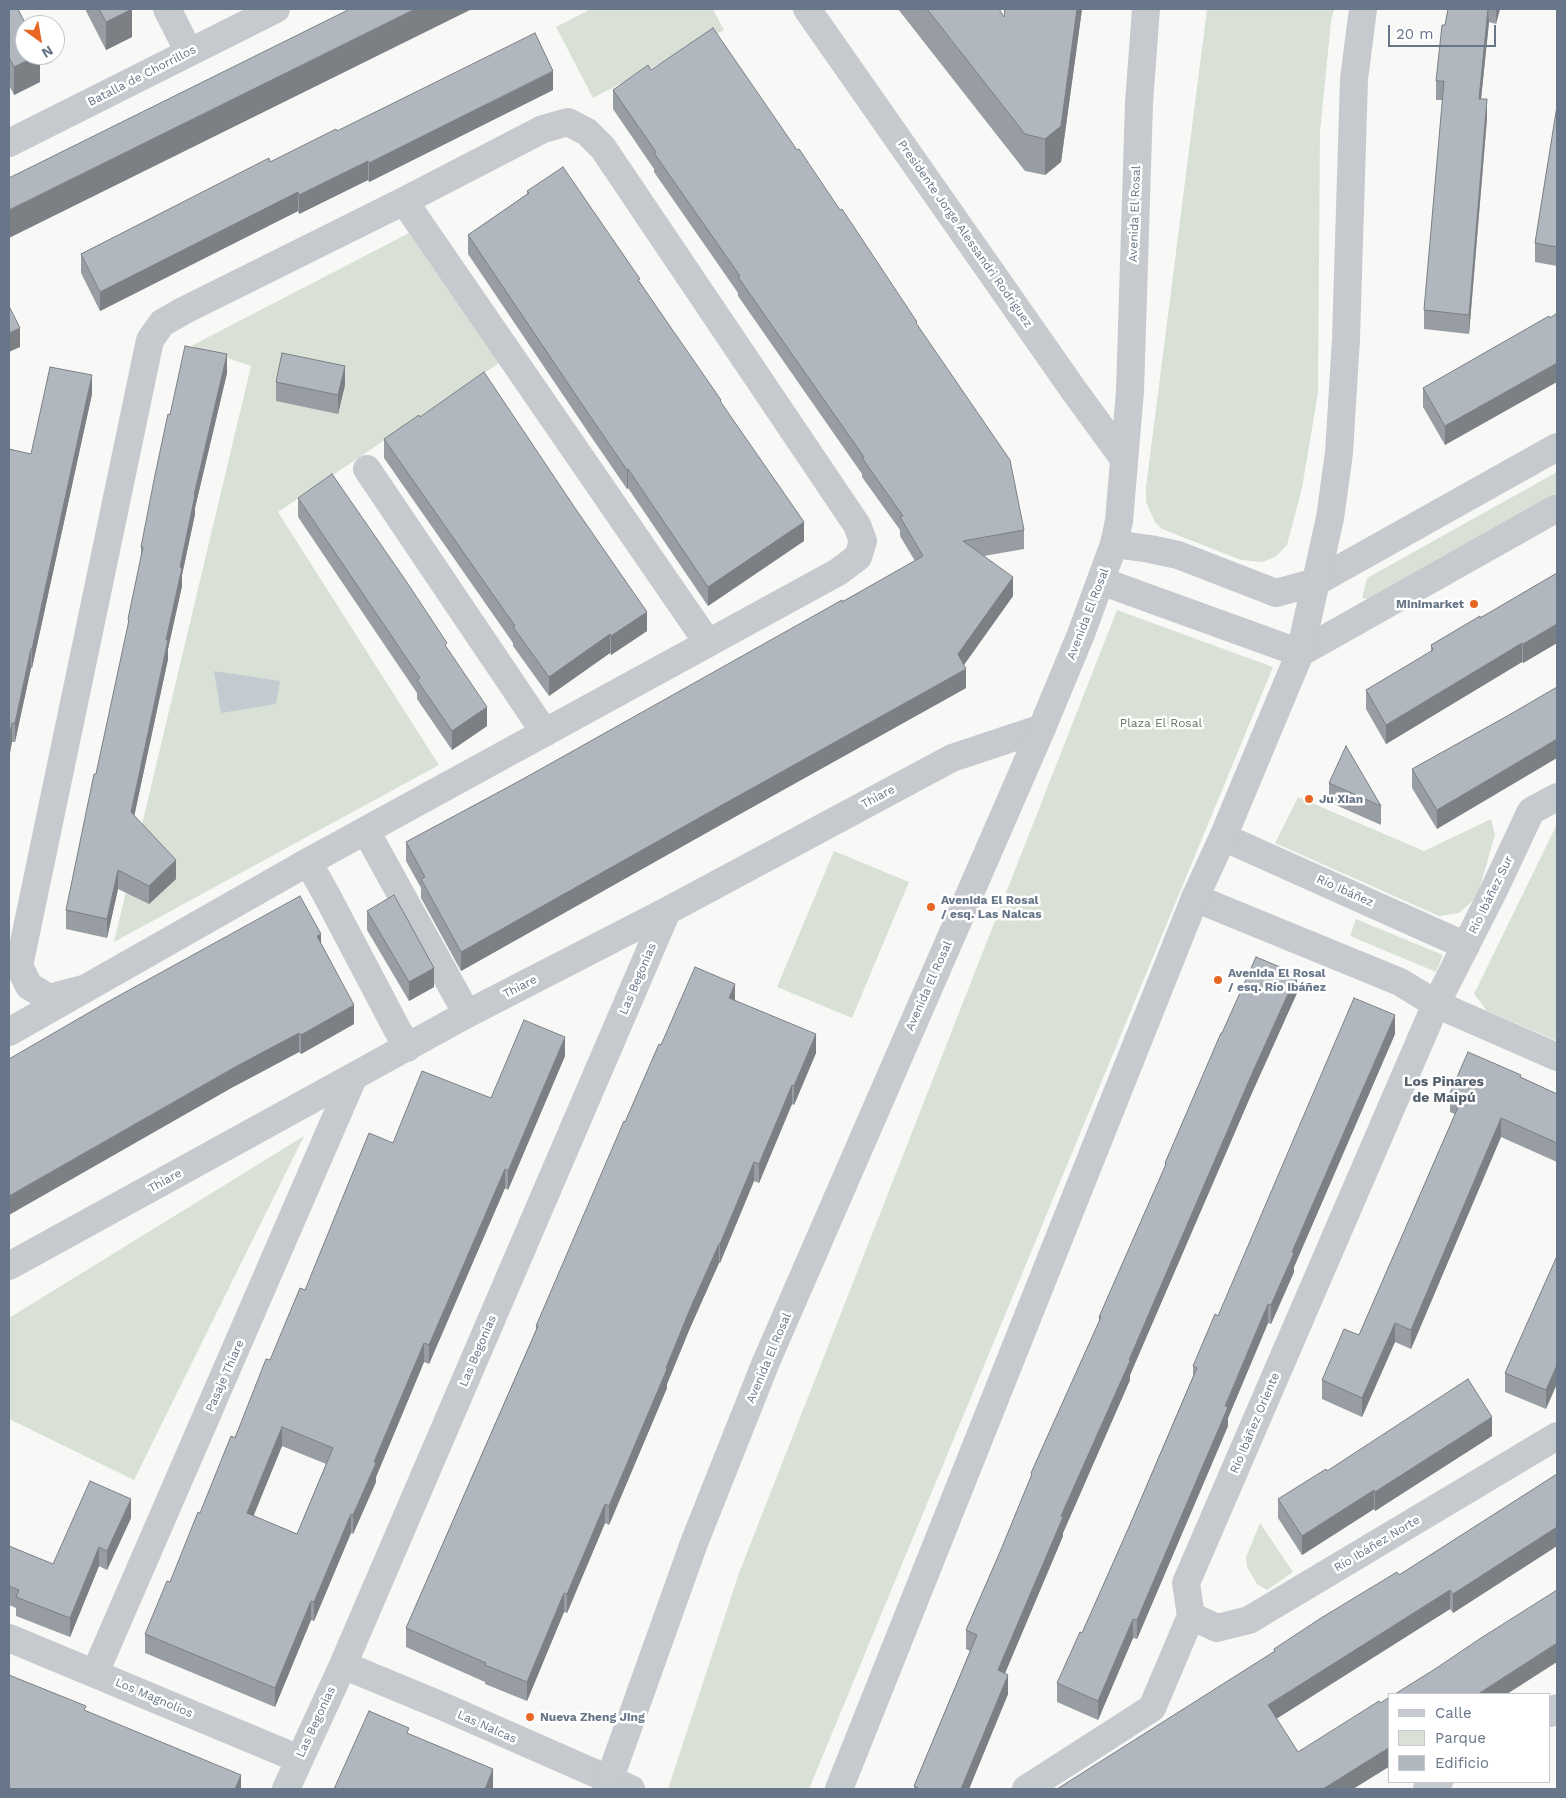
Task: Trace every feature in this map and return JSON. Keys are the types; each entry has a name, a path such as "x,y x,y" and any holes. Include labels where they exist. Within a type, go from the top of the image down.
{"street":[{"path":"167,9 189,52"},
{"name":"Batalla de Chorrillos","path":"9,143 276,9"},
{"name":"Presidente Jorge Alessandri Rodríguez","path":"807,9 1124,459"},
{"name":"Avenida El Rosal","path":"616,1786 694,1544 766,1362 1042,728 1081,634 1114,544 1119,521 1130,391 1139,103 1146,9"},
{"path":"838,1789 1195,898 1223,837 1300,653 1330,518 1339,452 1344,396 1354,80 1363,9"},
{"path":"9,1032 308,862 838,572 858,557 862,541 857,525 602,148 587,132 568,122 543,129 404,202 183,311 162,324 150,340 19,966 30,986 49,998 82,989"},
{"path":"404,202 708,643"},
{"path":"1114,544 1178,555 1276,593 1316,582 1557,447"},
{"path":"367,469 545,734"},
{"path":"1101,581 1300,653 1557,508"},
{"name":"Thiare","path":"9,1266 354,1078 467,1014 667,911 952,758 1042,728"},
{"name":"Río Ibáñez Sur","path":"1436,1004 1531,811 1557,797"},
{"path":"366,831 467,1014"},
{"name":"Río Ibáñez","path":"1223,837 1466,946"},
{"path":"308,862 407,1048"},
{"path":"1195,898 1400,982 1436,1004 1557,1057"},
{"name":"Las Begonias","path":"286,1789 343,1665 667,911"},
{"name":"Río Ibáñez Oriente","path":"1191,1616 1186,1583 1436,1004"},
{"name":"Pasaje Thiare","path":"95,1673 354,1078"},
{"name":"Río Ibáñez Norte","path":"1191,1616 1217,1628 1250,1620 1557,1436"},
{"path":"1026,1789 1152,1708 1191,1616"},
{"name":"Los Magnolios","path":"9,1638 299,1759"},
{"name":"Las Nalcas","path":"343,1665 442,1706 616,1786"}],"green space":[{"path":"591,9 713,9 724,30 593,98 556,27"},
{"path":"1207,9 1334,9 1331,22 1320,132 1318,393 1302,488 1287,545 1275,557 1262,562 1241,560 1162,529 1155,522 1146,502 1146,487"},
{"path":"409,233 499,363 278,512 439,765 114,942 251,366 191,346"},
{"path":"1557,472 1557,492 1369,599 1362,598 1367,578"},
{"name":"Plaza El Rosal","path":"1117,610 1273,667 809,1789 668,1789 739,1573"},
{"path":"1298,797 1424,851 1491,819 1495,835 1477,897 1459,913 1439,916 1275,843"},
{"path":"1557,824 1557,1041 1487,1011 1474,994"},
{"path":"834,851 909,882 852,1018 777,987"},
{"path":"1356,919 1443,955 1436,972 1350,936"},
{"path":"304,1136 134,1480 9,1419 9,1318"},
{"path":"1260,1523 1293,1572 1267,1590 1257,1584 1247,1567 1246,1557"}],"shaded area":[{"path":"214,671 280,681 276,704 221,713"}],"building":[{"path":"9,9 18,9 21,15 15,15 15,65 18,65 14,67 9,57"},
{"path":"99,9 132,9 106,22"},
{"path":"350,9 415,9 9,210 9,178"},
{"path":"927,9 999,9 1004,17 1005,9 1077,9 1061,126 1045,139 1025,134"},
{"path":"1448,9 1488,9 1479,99 1487,99 1469,315 1424,310 1444,81 1436,81 1442,25 1445,25"},
{"path":"713,28 797,150 799,149 840,210 842,209 916,323 1010,460 1024,530 963,541 1013,577 958,654 966,669 461,952 421,879 425,877 406,842 523,779 923,556 900,517 903,516 862,458 864,457 738,277 740,276 654,153 656,152 613,90 648,65 651,70"},
{"path":"535,33 553,71 369,163 368,161 299,195 298,192 100,292 81,254 269,158 270,162 336,129 337,131"},
{"path":"1557,106 1557,247 1535,243"},
{"path":"563,167 640,279 638,280 720,401 804,522 708,587 468,235"},
{"path":"9,306 20,328 9,333"},
{"path":"1557,313 1557,363 1445,426 1423,388"},
{"path":"185,346 227,354 194,495 180,567 182,568 166,640 168,640 131,812 176,860 149,886 118,870 107,919 66,910 94,774 96,774 129,620 155,475"},
{"path":"282,353 345,366 338,395 276,382"},
{"path":"50,367 92,375 32,649 15,723 12,723 9,739 9,449 31,454"},
{"path":"484,372 647,612 611,636 610,634 549,677 384,439 419,415 420,417"},
{"path":"332,474 406,581 447,643 445,645 487,707 452,731 417,680 420,678 298,498"},
{"path":"1557,573 1557,624 1386,725 1366,690 1433,650 1431,645"},
{"path":"1557,687 1557,739 1437,810 1412,769"},
{"path":"1346,746 1381,806 1329,783"},
{"path":"394,895 434,968 409,982 367,911"},
{"path":"300,896 321,934 317,936 354,1005 301,1035 299,1033 235,1067 9,1196 9,1059 102,1005"},
{"path":"1256,957 1297,974 1061,1516 1063,1517 998,1670 1008,1675 961,1789 917,1789 914,1786 977,1635 966,1630 1000,1552 1031,1473 1101,1317 1099,1317 1165,1163"},
{"path":"695,967 735,984 729,998 816,1034 794,1086 792,1085 759,1164 754,1162 720,1244 690,1309 667,1369 609,1506 605,1504 567,1594 564,1593 527,1682 485,1665 486,1663 406,1628 538,1326 536,1326 624,1121 659,1044 661,1045"},
{"path":"1354,998 1395,1015 1292,1252 1294,1253 1271,1305 1268,1304 1225,1406 1228,1407 1137,1620 1133,1619 1098,1701 1057,1683 1080,1632 1082,1633 1129,1527 1197,1368 1193,1366 1215,1314 1218,1316"},
{"path":"524,1020 565,1037 508,1171 505,1169 429,1345 424,1343 374,1462 376,1463 353,1515 351,1514 314,1602 311,1601 275,1688 145,1634 167,1581 170,1582 198,1512 200,1513 231,1436 235,1438 266,1359 270,1360 300,1288 305,1290 369,1133 393,1143 422,1071 491,1098","holes":["282,1427 333,1448 297,1534 247,1513"]},
{"path":"1468,1052 1521,1075 1520,1077 1557,1094 1557,1143 1501,1118 1411,1330 1395,1323 1362,1398 1322,1380 1344,1329 1359,1335 1462,1098 1450,1093"},
{"path":"1557,1256 1557,1365 1546,1390 1505,1373"},
{"path":"1468,1379 1492,1417 1302,1536 1278,1499 1326,1469 1327,1471"},
{"path":"1557,1474 1557,1527 1453,1594 1450,1590 1268,1705 1298,1752 1379,1701 1380,1703 1388,1698 1388,1748 1323,1789 1057,1789 1275,1651 1274,1649 1321,1618 1397,1572 1399,1575"},
{"path":"90,1481 131,1499 107,1551 99,1547 70,1618 16,1597 19,1590 9,1586 9,1546 53,1564"},
{"path":"1557,1590 1557,1643 1480,1693 1397,1693 1435,1669"},
{"path":"9,1675 86,1706 84,1710 241,1775 235,1789 9,1789"},
{"path":"369,1711 409,1728 407,1733 493,1769 485,1789 334,1789"}],"place":[{"name":"Minimarket","path":"1474,604"},
{"name":"Ju Xian","path":"1309,799"},
{"name":"Avenida El Rosal / esq. Las Nalcas","path":"931,907"},
{"name":"Avenida El Rosal / esq. Río Ibáñez","path":"1218,980"},
{"name":"Nueva Zheng Jing","path":"530,1717"}],"district":[{"name":"Los Pinares de Maipú","path":"1444,1090"}]}
